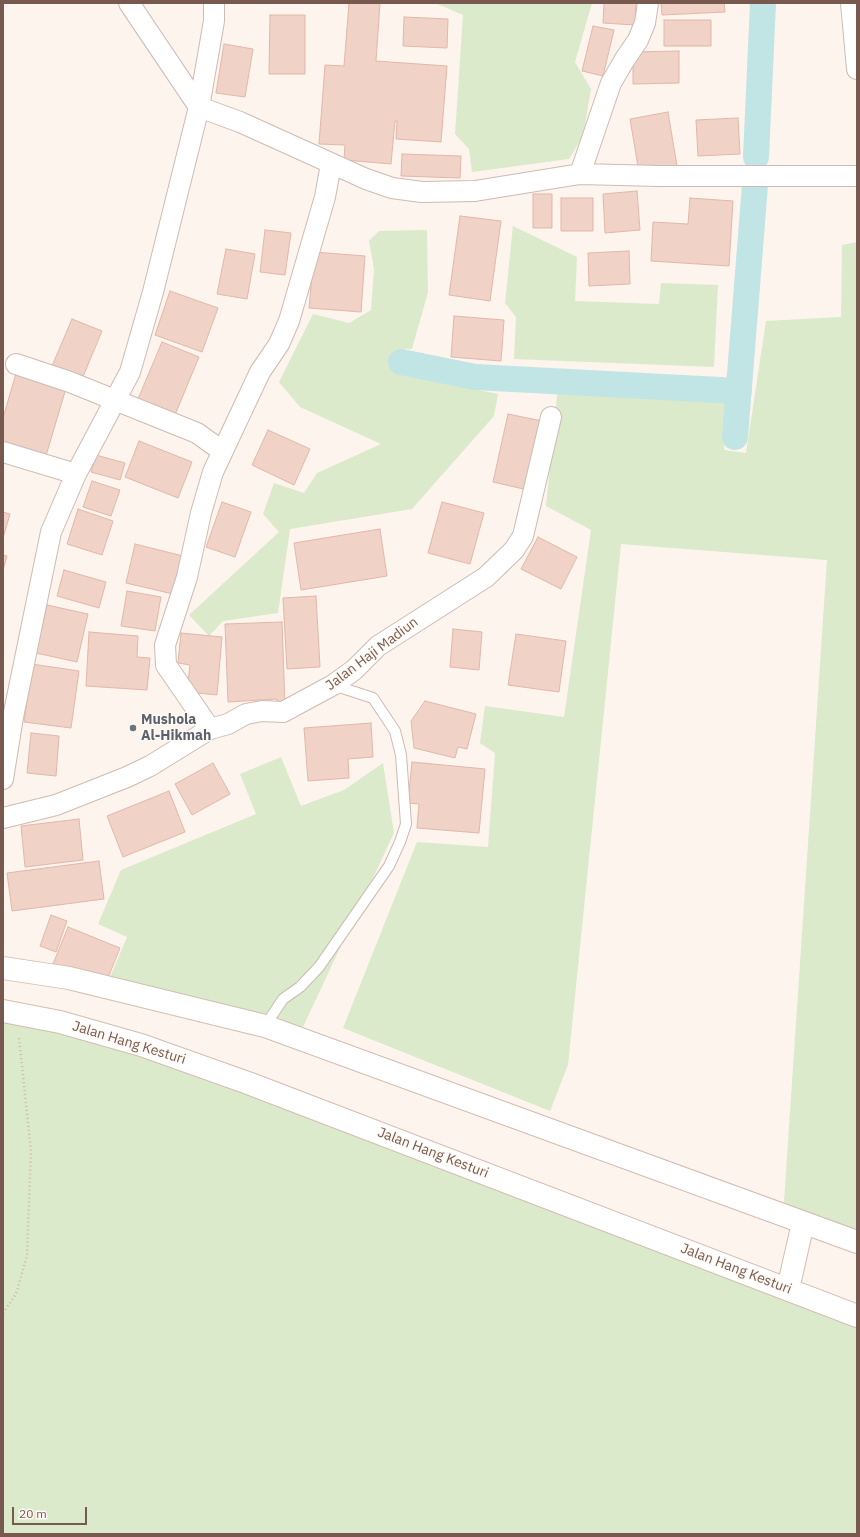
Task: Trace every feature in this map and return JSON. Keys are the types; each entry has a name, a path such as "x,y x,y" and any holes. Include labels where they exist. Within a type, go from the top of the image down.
{"main road":[{"path":"5,965 69,978 265,1026 857,1242"},
{"name":"Jalan Hang Kesturi","path":"10,1012 60,1022 141,1045 241,1080 857,1316"},
{"path":"788,1289 803,1223"}],"street":[{"path":"129,3 199,107 240,122 331,164 392,188 422,192 475,191 580,174 659,176 857,176"},
{"path":"3,779 15,710 52,532 76,474 130,372 154,292 199,107 214,22 214,3"},
{"path":"580,174 611,83 638,40 645,24 648,3"},
{"path":"851,3 857,69"},
{"path":"210,729 166,665 166,645 187,576 209,486 222,451 260,372 279,344 289,321 325,197 331,164"},
{"path":"16,364 70,382 197,433 222,451"},
{"name":"Jalan Haji Madiun","path":"3,818 56,805 127,777 150,766 210,729 228,724 246,714 262,711 283,712 333,685 354,670 378,646 486,577 514,550 522,536 551,417"},
{"path":"3,452 76,474"}],"lane":[{"path":"265,1026 283,999 300,987 319,967 389,866 406,824 401,756 395,731 373,698 333,685"}],"path":[{"path":"3,1313 16,1294 27,1256 31,1152 10,1012"}],"green space":[{"path":"435,3 592,3 575,62 591,89 583,136 569,159 472,172 469,149 455,134 463,15"},
{"path":"513,226 577,257 575,301 659,304 661,283 718,285 714,367 514,359 516,317 505,303"},
{"path":"427,230 428,292 412,349 405,349 394,358 398,369 406,376 498,394 494,416 412,509 290,529 278,613 223,621 209,636 189,615 279,532 263,514 274,483 304,493 317,473 381,444 300,407 279,382 313,314 349,323 371,310 374,269 369,241 379,231"},
{"path":"857,242 857,1244 783,1217 827,560 621,544 568,1065 550,1111 343,1028 417,842 488,847 495,753 480,743 485,706 564,717 591,530 546,506 558,386 730,401 724,450 746,453 766,321 841,317 842,245"},
{"path":"281,757 301,806 344,790 383,763 394,833 295,1044 108,982 127,937 98,924 121,870 256,814 240,774"},
{"path":"3,1019 83,1026 857,1306 857,1534 3,1534"}],"building":[{"path":"349,3 380,3 376,61 447,66 441,142 396,139 397,121 395,121 391,164 344,160 345,145 319,144 325,65 344,66"},
{"path":"604,3 636,3 635,25 603,23"},
{"path":"661,3 724,3 725,12 662,15"},
{"path":"270,15 305,15 305,74 269,74"},
{"path":"404,17 448,19 447,48 403,46"},
{"path":"664,20 711,20 711,46 664,46"},
{"path":"593,26 614,30 603,76 582,71"},
{"path":"224,44 253,49 245,97 216,93"},
{"path":"679,51 679,83 633,84 633,52"},
{"path":"668,112 677,166 639,172 630,119"},
{"path":"738,118 740,154 698,156 696,120"},
{"path":"402,154 461,156 460,178 401,176"},
{"path":"637,191 640,230 605,233 603,194"},
{"path":"533,194 552,194 552,228 533,228"},
{"path":"561,198 593,198 593,231 561,231"},
{"path":"690,198 733,201 729,266 651,261 653,222 688,224"},
{"path":"460,216 501,221 490,301 449,295"},
{"path":"265,230 291,233 285,275 260,272"},
{"path":"226,249 255,254 247,299 217,294"},
{"path":"629,251 630,284 589,286 588,253"},
{"path":"314,252 365,256 361,312 309,308"},
{"path":"170,291 218,308 202,352 155,335"},
{"path":"454,316 504,320 501,361 451,357"},
{"path":"72,319 102,331 82,379 52,366"},
{"path":"162,342 199,357 172,422 135,406"},
{"path":"17,370 67,385 45,459 3,446 3,418"},
{"path":"508,414 547,422 532,491 493,482"},
{"path":"268,430 310,449 294,485 252,465"},
{"path":"139,441 192,462 178,498 125,477"},
{"path":"96,455 125,463 120,480 91,472"},
{"path":"92,481 120,490 111,516 83,507"},
{"path":"222,502 251,512 235,557 206,547"},
{"path":"442,502 484,513 470,564 428,553"},
{"path":"78,509 113,521 102,555 67,544"},
{"path":"3,512 10,514 3,538"},
{"path":"380,529 387,576 301,590 294,543"},
{"path":"538,537 577,557 561,589 521,569"},
{"path":"135,544 183,556 173,594 126,583"},
{"path":"3,555 7,556 3,570"},
{"path":"64,570 106,582 99,608 57,596"},
{"path":"127,591 161,597 155,631 121,626"},
{"path":"316,596 320,667 287,669 283,598"},
{"path":"47,605 88,614 77,662 36,653"},
{"path":"282,622 285,706 277,707 277,699 228,702 225,624"},
{"path":"453,629 482,632 479,670 450,667"},
{"path":"89,632 138,636 137,657 150,658 147,690 86,686"},
{"path":"181,633 222,637 217,695 187,692 190,665 178,663"},
{"path":"516,634 566,641 559,692 508,685"},
{"path":"32,664 79,671 71,728 24,722"},
{"path":"425,701 476,714 467,749 458,747 455,758 414,748 411,721"},
{"path":"371,723 373,757 348,759 349,778 308,781 304,728"},
{"path":"31,733 59,736 56,776 27,773"},
{"path":"412,762 485,769 479,833 417,828 419,804 408,803"},
{"path":"213,763 230,794 192,815 175,784"},
{"path":"169,791 185,832 123,857 107,816"},
{"path":"79,819 83,860 25,867 21,826"},
{"path":"99,861 104,899 12,911 7,873"},
{"path":"51,915 67,921 56,952 40,946"},
{"path":"68,927 120,948 105,985 53,964"}],"waterway":[{"path":"756,157 763,3"},
{"path":"735,437 755,185"},
{"path":"401,362 475,377 739,391"}],"place":[{"name":"Mushola Al-Hikmah","path":"133,728"}]}
